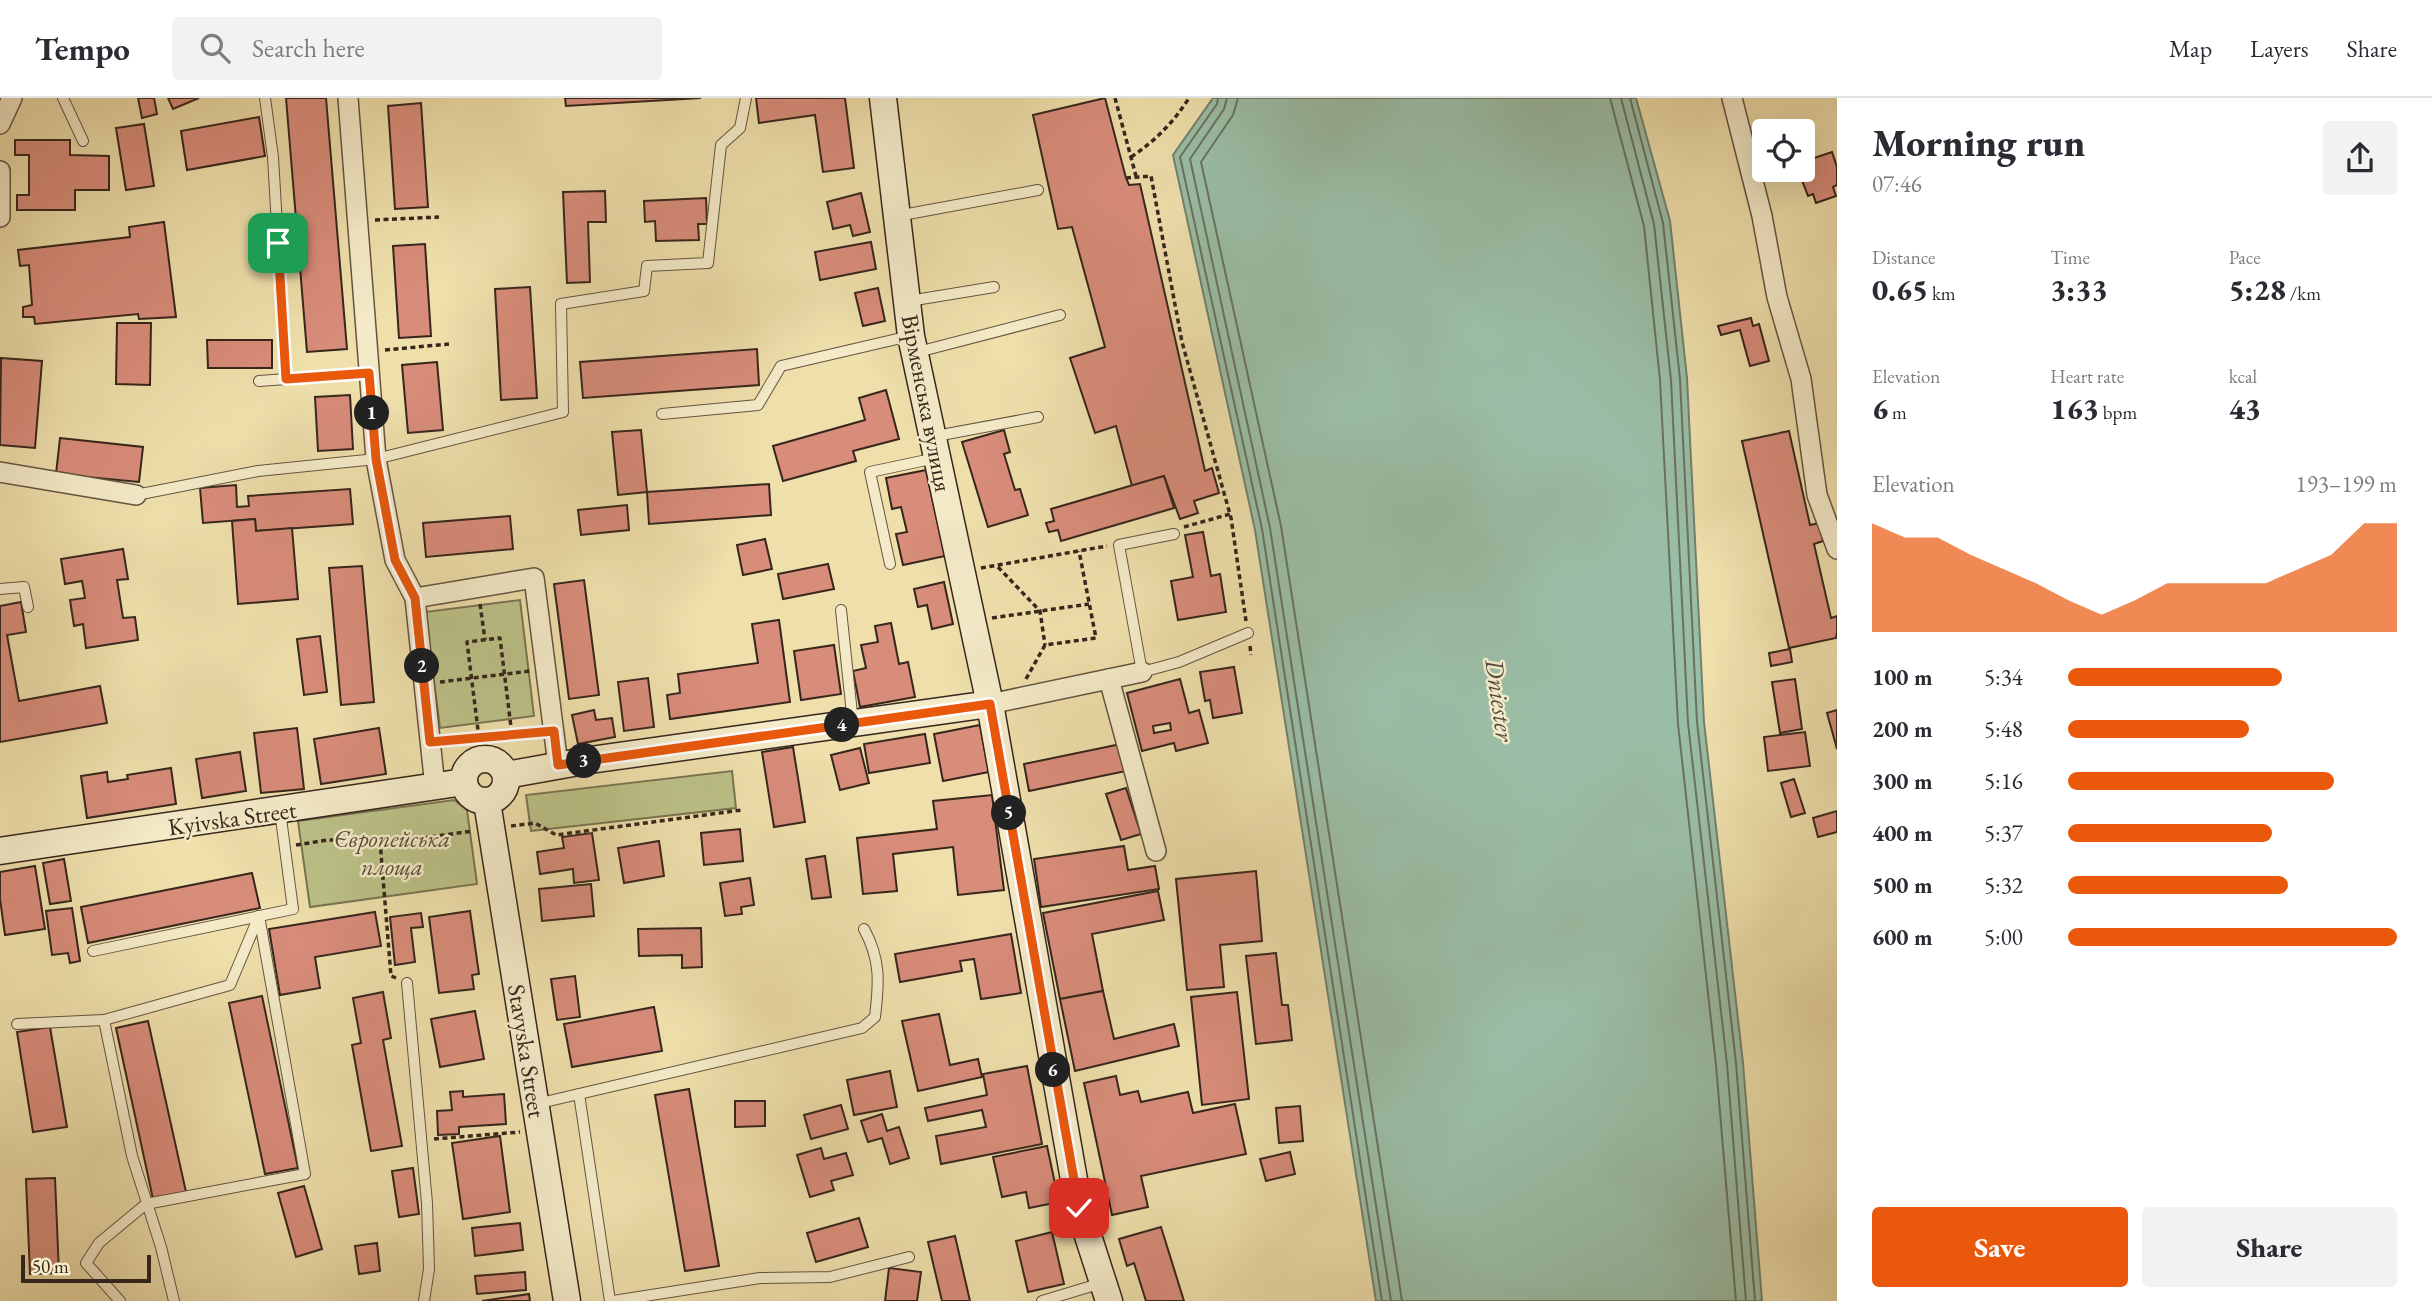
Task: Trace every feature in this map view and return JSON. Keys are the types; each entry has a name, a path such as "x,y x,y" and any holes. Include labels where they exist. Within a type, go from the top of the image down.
{"main road":[{"name":"Вірменська вулиця","path":"883,98 912,344 972,621 1002,702 1074,1183 1079,1208 1106,1292"},
{"path":"506,775 558,765 1002,702"},
{"path":"479,760 492,760 506,775 502,794 487,802 470,796 464,782 467,769 479,760"},
{"name":"Kyivska Street","path":"0,851 464,782"},
{"name":"Stavyska Street","path":"487,802 567,1301"}],"street":[{"path":"0,124 12,98"},
{"path":"348,98 376,459 395,560 415,598 435,787"},
{"path":"1732,98 1762,216 1777,297 1801,379 1817,495 1837,549"},
{"path":"0,171 0,217"},
{"path":"0,472 136,495"},
{"path":"415,598 534,578 558,765"},
{"path":"1002,702 1142,672"},
{"path":"1109,679 1156,851"}],"lane":[{"path":"64,98 83,141"},
{"path":"265,98 273,156 286,379"},
{"path":"136,495 258,471 376,459 563,412 561,304 644,292 648,266 708,263 721,145 740,128 746,98"},
{"path":"896,216 1038,190"},
{"path":"906,302 995,287"},
{"path":"662,414 758,405 781,366 1060,315"},
{"path":"259,381 369,373"},
{"path":"890,564 870,472 935,447 1038,417"},
{"path":"1174,534 1119,545 1142,672 1179,663 1248,633"},
{"path":"0,589 24,587 28,607"},
{"path":"841,610 853,723"},
{"path":"93,951 293,909 280,811"},
{"path":"17,1024 104,1020 230,985 259,916"},
{"path":"120,1301 86,1263 99,1243 146,1204 305,1174 259,916"},
{"path":"538,1117 579,1094 862,1028 875,1017 878,975 875,948 864,929"},
{"path":"407,983 423,1140 429,1269 424,1301"},
{"path":"104,1020 132,1156 161,1247 174,1301"},
{"path":"579,1094 612,1301 760,1278 830,1277 909,1257"},
{"path":"1042,1301 1106,1292"}],"path":[{"path":"1115,98 1136,176"},
{"path":"1131,157 1154,141 1177,117 1189,98"},
{"path":"1126,178 1151,176 1182,342 1230,514 1251,655"},
{"path":"358,221 439,216"},
{"path":"368,352 449,344"},
{"path":"1174,534 1183,527 1230,514"},
{"path":"961,572 1119,545"},
{"path":"1002,702 1045,645 1096,638 1079,551"},
{"path":"997,565 1040,611 1045,645"},
{"path":"478,587 485,640"},
{"path":"972,621 1089,604"},
{"path":"479,738 467,642 500,638 512,735"},
{"path":"424,684 546,669"},
{"path":"430,742 554,731"},
{"path":"380,841 391,976 407,983"},
{"path":"423,1140 538,1117"}],"green space":[{"path":"520,600 534,716 440,728 425,612"},
{"path":"732,771 736,808 531,831 526,795"},
{"name":"Європейська площа","path":"454,800 467,810 477,884 310,907 298,821"}],"water":[{"name":"Dniester","path":"1213,98 1636,98 1670,221 1687,378 1704,722 1743,1063 1762,1301 1376,1301 1255,530 1173,155"}],"building":[{"path":"138,98 154,98 157,114 142,118"},
{"path":"168,98 199,98 173,109"},
{"path":"286,98 326,98 347,349 307,352"},
{"path":"565,98 701,98 566,106"},
{"path":"756,98 845,98 854,168 823,172 815,115 759,123"},
{"path":"1105,98 1126,178 1129,185 1140,184 1205,471 1212,468 1219,493 1194,501 1198,513 1180,519 1164,476 1132,486 1116,426 1095,433 1070,358 1105,347 1072,227 1058,229 1033,115"},
{"path":"421,103 428,207 395,209 388,106"},
{"path":"259,117 265,156 187,170 181,131"},
{"path":"144,124 154,186 126,190 116,128"},
{"path":"15,140 70,140 70,155 109,156 109,190 75,190 75,210 17,210 17,195 29,195 29,155 15,155"},
{"path":"1832,152 1837,167 1837,185 1833,187 1836,196 1816,203 1813,194 1808,196 1803,182 1815,182 1815,158"},
{"path":"605,191 606,222 588,222 590,282 567,283 563,192"},
{"path":"861,193 870,232 853,236 850,225 833,229 827,202"},
{"path":"706,198 707,224 698,224 699,240 656,241 655,221 645,222 644,201"},
{"path":"164,222 176,317 139,319 138,314 35,324 34,317 23,317 23,307 32,305 29,265 20,266 18,250 130,237 129,227"},
{"path":"871,242 876,269 820,280 815,252"},
{"path":"425,244 431,336 399,338 393,246"},
{"path":"530,287 537,398 501,400 495,289"},
{"path":"878,288 885,321 863,326 855,293"},
{"path":"1751,318 1753,326 1759,324 1769,361 1750,366 1740,330 1721,335 1718,326"},
{"path":"117,323 151,323 150,385 116,384"},
{"path":"207,340 272,340 272,368 208,368"},
{"path":"757,349 759,385 583,398 580,362"},
{"path":"1,358 42,361 35,448 0,445"},
{"path":"437,362 443,430 408,433 402,365"},
{"path":"886,390 899,439 853,451 856,461 783,481 773,446 865,420 859,398"},
{"path":"350,395 353,449 318,451 315,397"},
{"path":"641,430 647,492 618,495 612,432"},
{"path":"1004,430 1010,452 1004,454 1015,490 1020,489 1028,515 988,527 962,442"},
{"path":"1789,431 1810,525 1819,523 1823,541 1814,544 1831,618 1837,616 1837,632 1836,638 1789,648 1742,441"},
{"path":"60,438 143,447 139,482 56,474"},
{"path":"926,470 945,556 903,565 896,534 907,532 901,507 892,509 886,478"},
{"path":"1164,476 1174,508 1061,541 1058,530 1049,532 1046,523 1054,521 1051,509"},
{"path":"769,484 771,515 649,524 647,492"},
{"path":"236,485 237,507 249,506 248,496 350,489 353,524 256,531 255,519 203,523 200,488"},
{"path":"627,505 629,530 581,535 578,510"},
{"path":"510,516 513,549 426,557 423,523"},
{"path":"255,519 256,531 292,528 298,599 238,604 232,521"},
{"path":"1203,532 1211,576 1220,574 1226,612 1178,620 1171,581 1193,577 1185,535"},
{"path":"765,539 772,569 743,575 737,545"},
{"path":"123,549 128,579 117,580 123,618 135,617 138,640 86,648 83,624 74,626 70,600 85,598 82,581 65,584 61,559"},
{"path":"828,564 834,589 783,599 778,574"},
{"path":"362,566 374,702 341,705 329,568"},
{"path":"584,580 599,695 569,699 554,584"},
{"path":"944,582 953,624 932,629 927,605 918,607 914,589"},
{"path":"21,602 26,632 7,635 19,701 100,686 107,723 0,742 0,606"},
{"path":"779,620 790,702 670,719 667,695 680,693 678,674 758,663 752,624"},
{"path":"891,623 899,664 908,662 915,697 860,707 853,671 866,668 861,645 878,642 875,626"},
{"path":"320,636 327,692 304,695 297,639"},
{"path":"834,645 841,694 801,700 794,651"},
{"path":"1790,649 1792,662 1771,666 1769,653"},
{"path":"1234,667 1242,713 1213,718 1210,700 1205,701 1200,672"},
{"path":"648,678 654,727 624,731 618,682"},
{"path":"1180,679 1189,713 1199,710 1208,743 1176,751 1174,743 1142,751 1127,693","holes":["1170,723 1171,730 1154,733 1153,726"]},
{"path":"1795,679 1802,729 1780,733 1772,682"},
{"path":"594,710 596,720 612,718 615,737 578,744 572,715"},
{"path":"1837,710 1837,749 1827,713"},
{"path":"980,725 989,772 943,781 934,734"},
{"path":"297,728 304,789 261,793 254,733"},
{"path":"379,728 386,774 321,784 314,739"},
{"path":"1805,732 1810,766 1768,771 1764,737"},
{"path":"925,734 930,763 869,773 864,744"},
{"path":"1121,744 1126,771 1029,791 1024,764"},
{"path":"793,747 805,822 774,827 762,752"},
{"path":"860,748 869,783 840,790 831,755"},
{"path":"240,752 246,791 202,798 196,759"},
{"path":"171,768 176,804 87,818 81,776 107,772 108,782 128,779 127,775"},
{"path":"1794,779 1805,813 1791,817 1781,783"},
{"path":"1126,788 1141,834 1121,840 1106,794"},
{"path":"992,795 1004,890 958,895 953,847 893,854 897,891 863,894 857,838 937,829 933,801"},
{"path":"1837,811 1837,832 1818,837 1813,818"},
{"path":"740,829 743,861 704,865 701,833"},
{"path":"592,833 599,880 574,883 573,869 540,874 537,852 564,848 562,837"},
{"path":"659,841 664,876 624,883 618,848"},
{"path":"1124,846 1128,870 1155,866 1159,889 1041,907 1034,859"},
{"path":"825,856 831,897 812,899 806,859"},
{"path":"64,859 71,901 50,904 43,863"},
{"path":"35,866 45,929 5,935 0,899 0,872"},
{"path":"1256,871 1262,941 1220,945 1224,987 1187,990 1176,879"},
{"path":"252,873 260,908 88,943 81,907"},
{"path":"750,878 754,905 741,907 742,914 725,916 720,883"},
{"path":"591,884 594,916 542,921 539,889"},
{"path":"1158,891 1164,920 1092,934 1103,991 1060,999 1043,913"},
{"path":"72,908 80,961 70,963 68,953 52,955 46,911"},
{"path":"470,911 479,974 472,975 474,989 439,993 429,917"},
{"path":"375,912 381,946 315,957 320,988 280,995 269,929"},
{"path":"421,913 423,927 411,928 415,962 395,965 390,917"},
{"path":"701,928 702,967 682,968 682,955 639,956 638,929"},
{"path":"1011,934 1021,993 981,999 974,959 960,961 962,971 900,982 895,954"},
{"path":"1276,953 1282,1005 1288,1005 1292,1040 1256,1044 1246,956"},
{"path":"575,976 580,1017 557,1020 551,979"},
{"path":"1103,991 1114,1039 1174,1024 1179,1046 1075,1071 1060,999"},
{"path":"383,992 391,1038 383,1040 402,1146 371,1151 352,1045 361,1043 353,998"},
{"path":"1237,992 1249,1099 1202,1105 1191,997"},
{"path":"262,996 298,1168 265,1174 229,1003"},
{"path":"654,1007 662,1051 572,1067 564,1024"},
{"path":"475,1011 484,1059 440,1067 431,1019"},
{"path":"939,1014 950,1065 978,1059 982,1077 918,1091 902,1021"},
{"path":"148,1021 186,1192 153,1199 116,1028"},
{"path":"50,1027 67,1127 33,1132 17,1032"},
{"path":"1027,1066 1042,1144 941,1164 936,1136 986,1127 982,1110 928,1121 925,1108 987,1095 983,1074"},
{"path":"890,1071 897,1107 854,1115 847,1080"},
{"path":"1116,1076 1120,1095 1138,1091 1141,1102 1188,1092 1193,1113 1235,1104 1246,1154 1141,1176 1148,1207 1112,1215 1084,1083"},
{"path":"689,1089 719,1266 685,1271 655,1095"},
{"path":"463,1091 463,1097 504,1094 506,1124 459,1127 459,1134 438,1135 437,1111 452,1110 450,1092"},
{"path":"735,1101 765,1101 765,1126 735,1127"},
{"path":"841,1105 848,1129 811,1139 804,1115"},
{"path":"1300,1106 1303,1141 1279,1143 1276,1108"},
{"path":"882,1114 887,1131 899,1127 909,1158 890,1164 882,1138 868,1142 861,1121"},
{"path":"500,1136 510,1212 463,1219 452,1143"},
{"path":"1047,1146 1059,1202 1029,1208 1026,1192 1002,1197 993,1157"},
{"path":"821,1148 824,1159 846,1153 853,1175 831,1181 834,1190 810,1197 797,1155"},
{"path":"1290,1152 1295,1174 1266,1181 1260,1159"},
{"path":"413,1168 419,1214 399,1217 392,1171"},
{"path":"55,1178 59,1273 30,1274 26,1179"},
{"path":"304,1186 322,1249 296,1257 278,1193"},
{"path":"859,1218 868,1247 816,1262 807,1233"},
{"path":"520,1223 523,1250 475,1256 472,1228"},
{"path":"1161,1227 1184,1301 1146,1301 1134,1263 1127,1266 1119,1239"},
{"path":"1052,1232 1064,1284 1028,1292 1016,1241"},
{"path":"955,1236 970,1301 942,1301 928,1242"},
{"path":"377,1243 380,1271 359,1274 355,1246"},
{"path":"889,1268 921,1272 917,1301 885,1301"},
{"path":"525,1272 526,1290 477,1294 475,1276"},
{"path":"529,1294 530,1301 482,1301"}],"route":[{"path":"278,243 286,379 369,373 376,459 395,560 415,598 430,742 554,731 558,765 990,704 1079,1208"}]}
